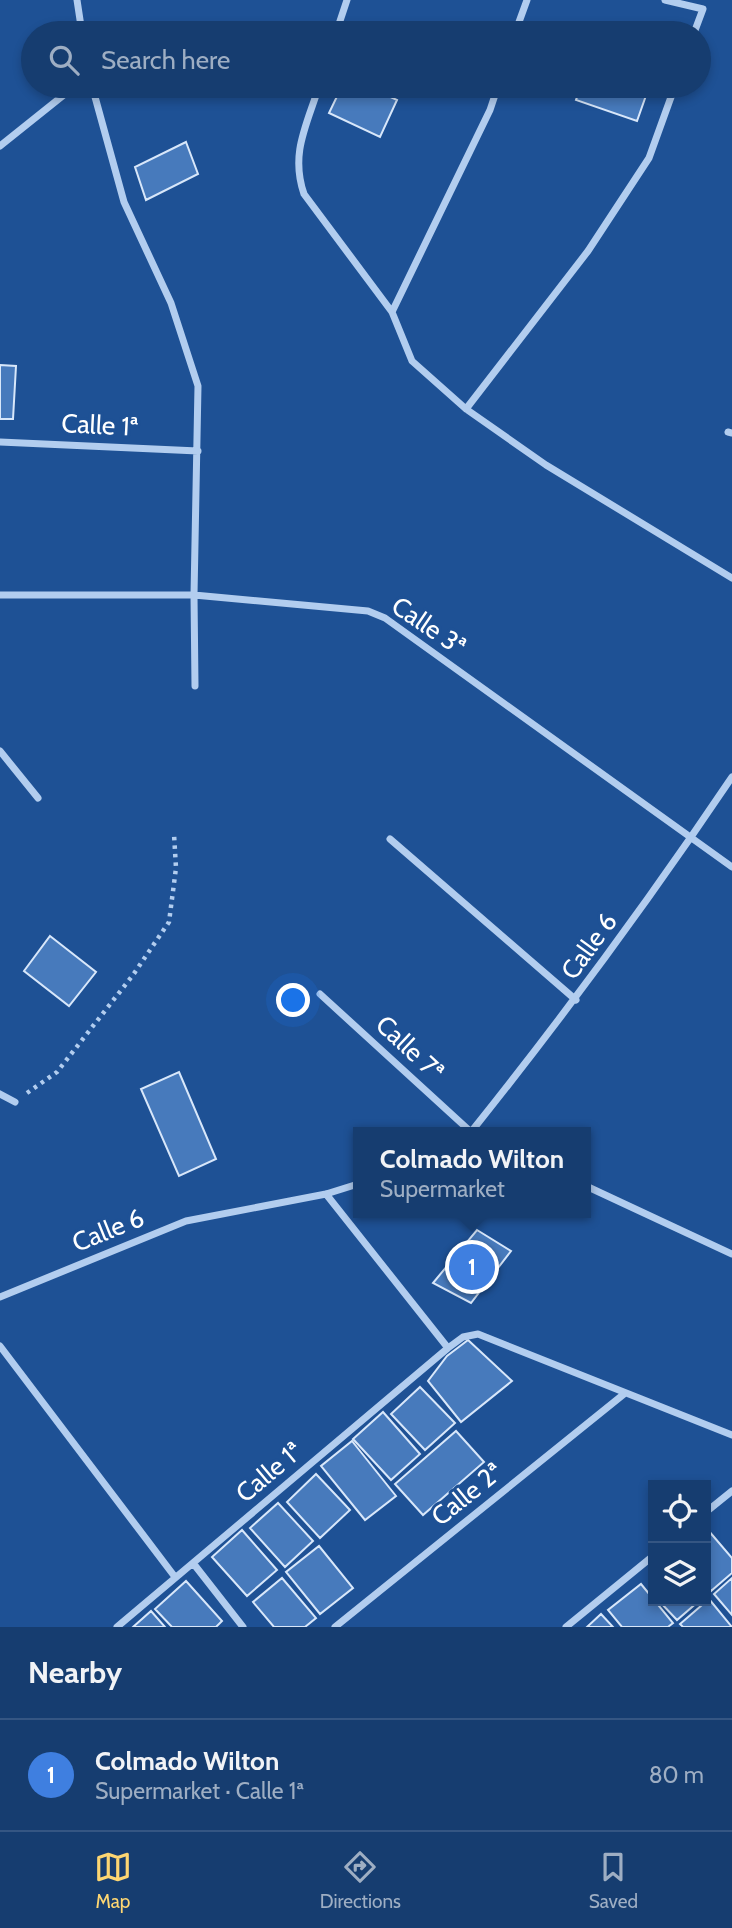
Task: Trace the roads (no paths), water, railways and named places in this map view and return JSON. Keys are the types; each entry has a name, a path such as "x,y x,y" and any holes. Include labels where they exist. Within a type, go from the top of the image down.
{"street":[{"path":"77,0 80,21"},
{"path":"340,21 347,0"},
{"path":"519,21 527,0"},
{"path":"665,0 703,9 698,21"},
{"path":"0,146 60,98"},
{"path":"95,98 124,202 171,303 198,386 195,686"},
{"path":"315,98 297,153 298,175 304,194 392,312 412,361 467,409 546,465 732,578"},
{"path":"392,312 494,98"},
{"path":"467,409 588,251 649,158 671,98"},
{"name":"Calle 1ª","path":"0,442 198,451"},
{"name":"Calle 3ª","path":"0,595 194,595 368,611 385,618 732,867"},
{"path":"0,751 38,798"},
{"name":"Calle 6","path":"475,1127 576,1000 732,777"},
{"path":"390,839 576,1000"},
{"name":"Calle 7ª","path":"320,994 466,1127"},
{"path":"0,1094 15,1102"},
{"name":"Calle 6","path":"0,1297 186,1221 326,1194 353,1186"},
{"path":"591,1188 732,1254"},
{"path":"326,1194 448,1348"},
{"name":"Calle 1ª","path":"117,1627 463,1337 478,1334 732,1435"},
{"path":"0,1346 175,1577"},
{"name":"Calle 2ª","path":"335,1627 624,1394"},
{"path":"711,1509 732,1491"},
{"path":"566,1627 648,1560"},
{"path":"193,1563 243,1627"}],"place":[{"name":"Colmado Wilton","path":"472,1267"}]}
